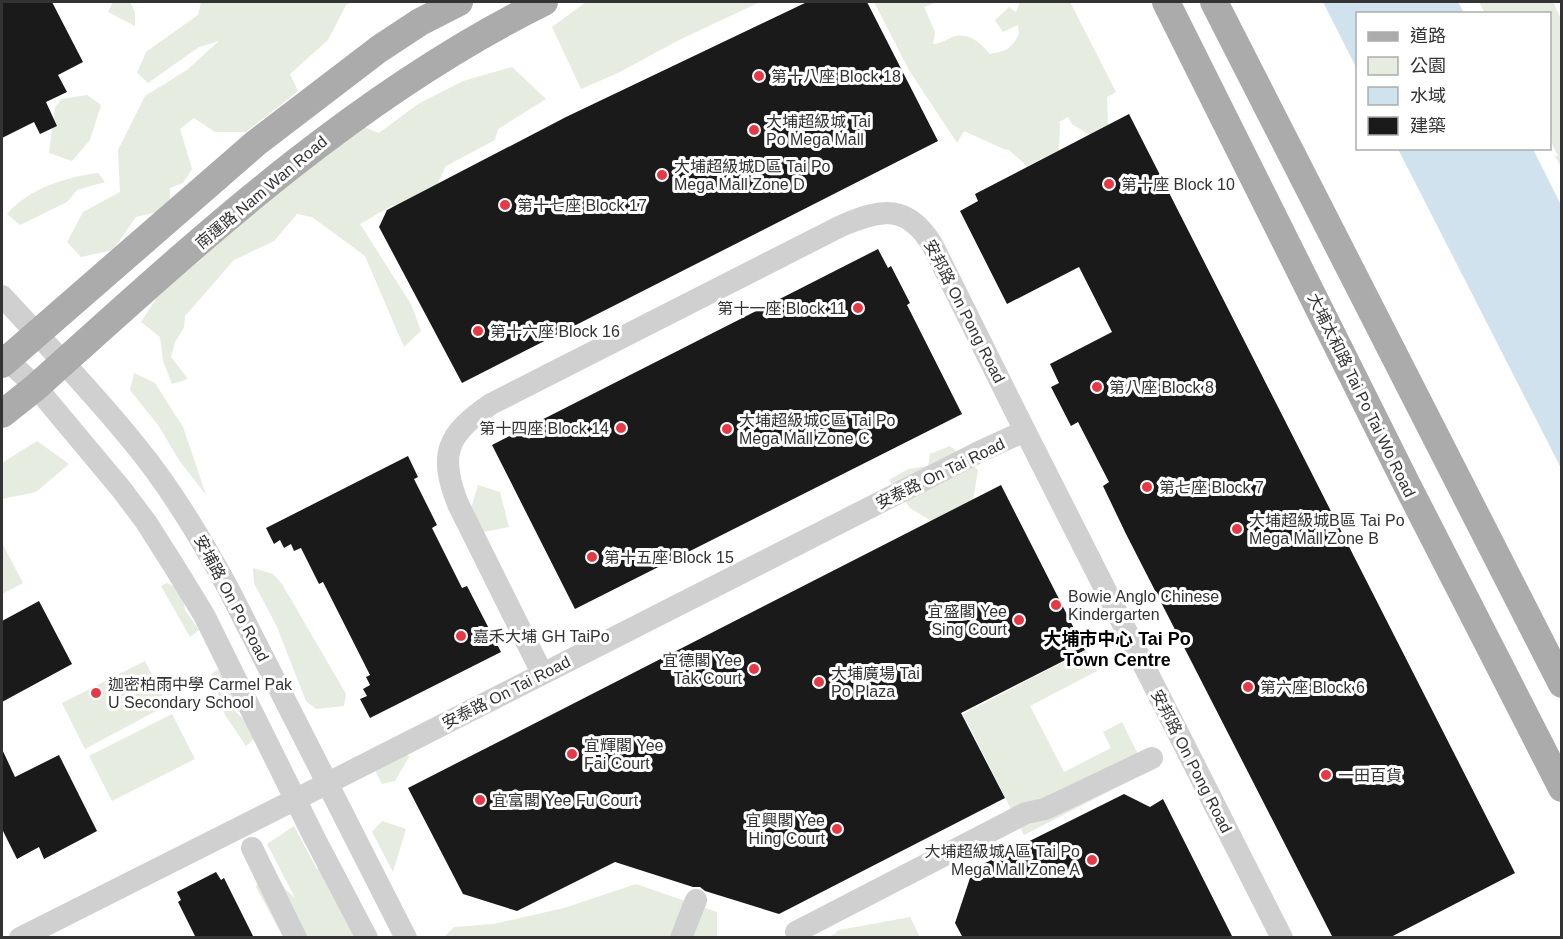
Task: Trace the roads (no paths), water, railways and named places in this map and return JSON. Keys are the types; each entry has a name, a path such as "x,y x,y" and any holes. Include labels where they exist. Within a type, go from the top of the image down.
{"main road":[{"path":"3,360 38,335 256,143 379,49 420,22 459,2"},
{"name":"南運路 Nam Wan Road","path":"2,414 36,387 248,200 343,124 450,54 544,2"},
{"name":"大埔太和路 Tai Po Tai Wo Road","path":"1166,2 1401,473 1562,788"},
{"path":"1214,2 1562,684"}],"street":[{"name":"安邦路 On Pong Road","path":"542,673 448,480 447,459 452,442 474,416 491,404 841,226 861,217 885,212 907,218 926,234 1282,938"},
{"name":"安埔路 On Po Road","path":"2,296 64,362 137,446 189,520 229,590 406,938"},
{"name":"安埔路 On Po Road","path":"3,360 36,387 122,490 174,566 204,615 367,938"},
{"name":"安泰路 On Tai Road","path":"20,938 1025,431"},
{"path":"796,932 1026,813 1045,809 1152,758"},
{"path":"252,848 296,938"},
{"path":"681,938 696,900"}],"water":[{"path":"1323,2 1458,2 1463,12 1356,12 1356,67"},
{"path":"1399,150 1534,150 1561,205 1561,468"}],"place":[{"name":"第十八座 Block 18","path":"759,76"},
{"name":"大埔超級城 Tai Po Mega Mall","path":"754,130"},
{"name":"大埔超級城D區 Tai Po Mega Mall Zone D","path":"662,175"},
{"name":"第十座 Block 10","path":"1109,184"},
{"name":"第十七座 Block 17","path":"505,205"},
{"name":"第十一座 Block 11","path":"858,308"},
{"name":"第十六座 Block 16","path":"478,331"},
{"name":"第八座 Block 8","path":"1097,387"},
{"name":"第十四座 Block 14","path":"621,428"},
{"name":"大埔超級城C區 Tai Po Mega Mall Zone C","path":"727,429"},
{"name":"第七座 Block 7","path":"1147,487"},
{"name":"大埔超級城B區 Tai Po Mega Mall Zone B","path":"1237,529"},
{"name":"第十五座 Block 15","path":"592,557"},
{"name":"Bowie Anglo Chinese Kindergarten","path":"1056,605"},
{"name":"宜盛閣 Yee Sing Court","path":"1019,620"},
{"name":"嘉禾大埔 GH TaiPo","path":"461,636"},
{"name":"宜德閣 Yee Tak Court","path":"754,669"},
{"name":"大埔廣場 Tai Po Plaza","path":"819,682"},
{"name":"第六座 Block 6","path":"1248,687"},
{"name":"迦密柏雨中學 Carmel Pak U Secondary School","path":"96,693"},
{"name":"宜輝閣 Yee Fai Court","path":"572,754"},
{"name":"一田百貨","path":"1326,775"},
{"name":"宜富閣 Yee Fu Court","path":"480,800"},
{"name":"宜興閣 Yee Hing Court","path":"837,829"},
{"name":"大埔超級城A區 Tai Po Mega Mall Zone A","path":"1092,860"}],"district":[{"name":"大埔市中心 Tai Po Town Centre","path":"1117,649"}]}
